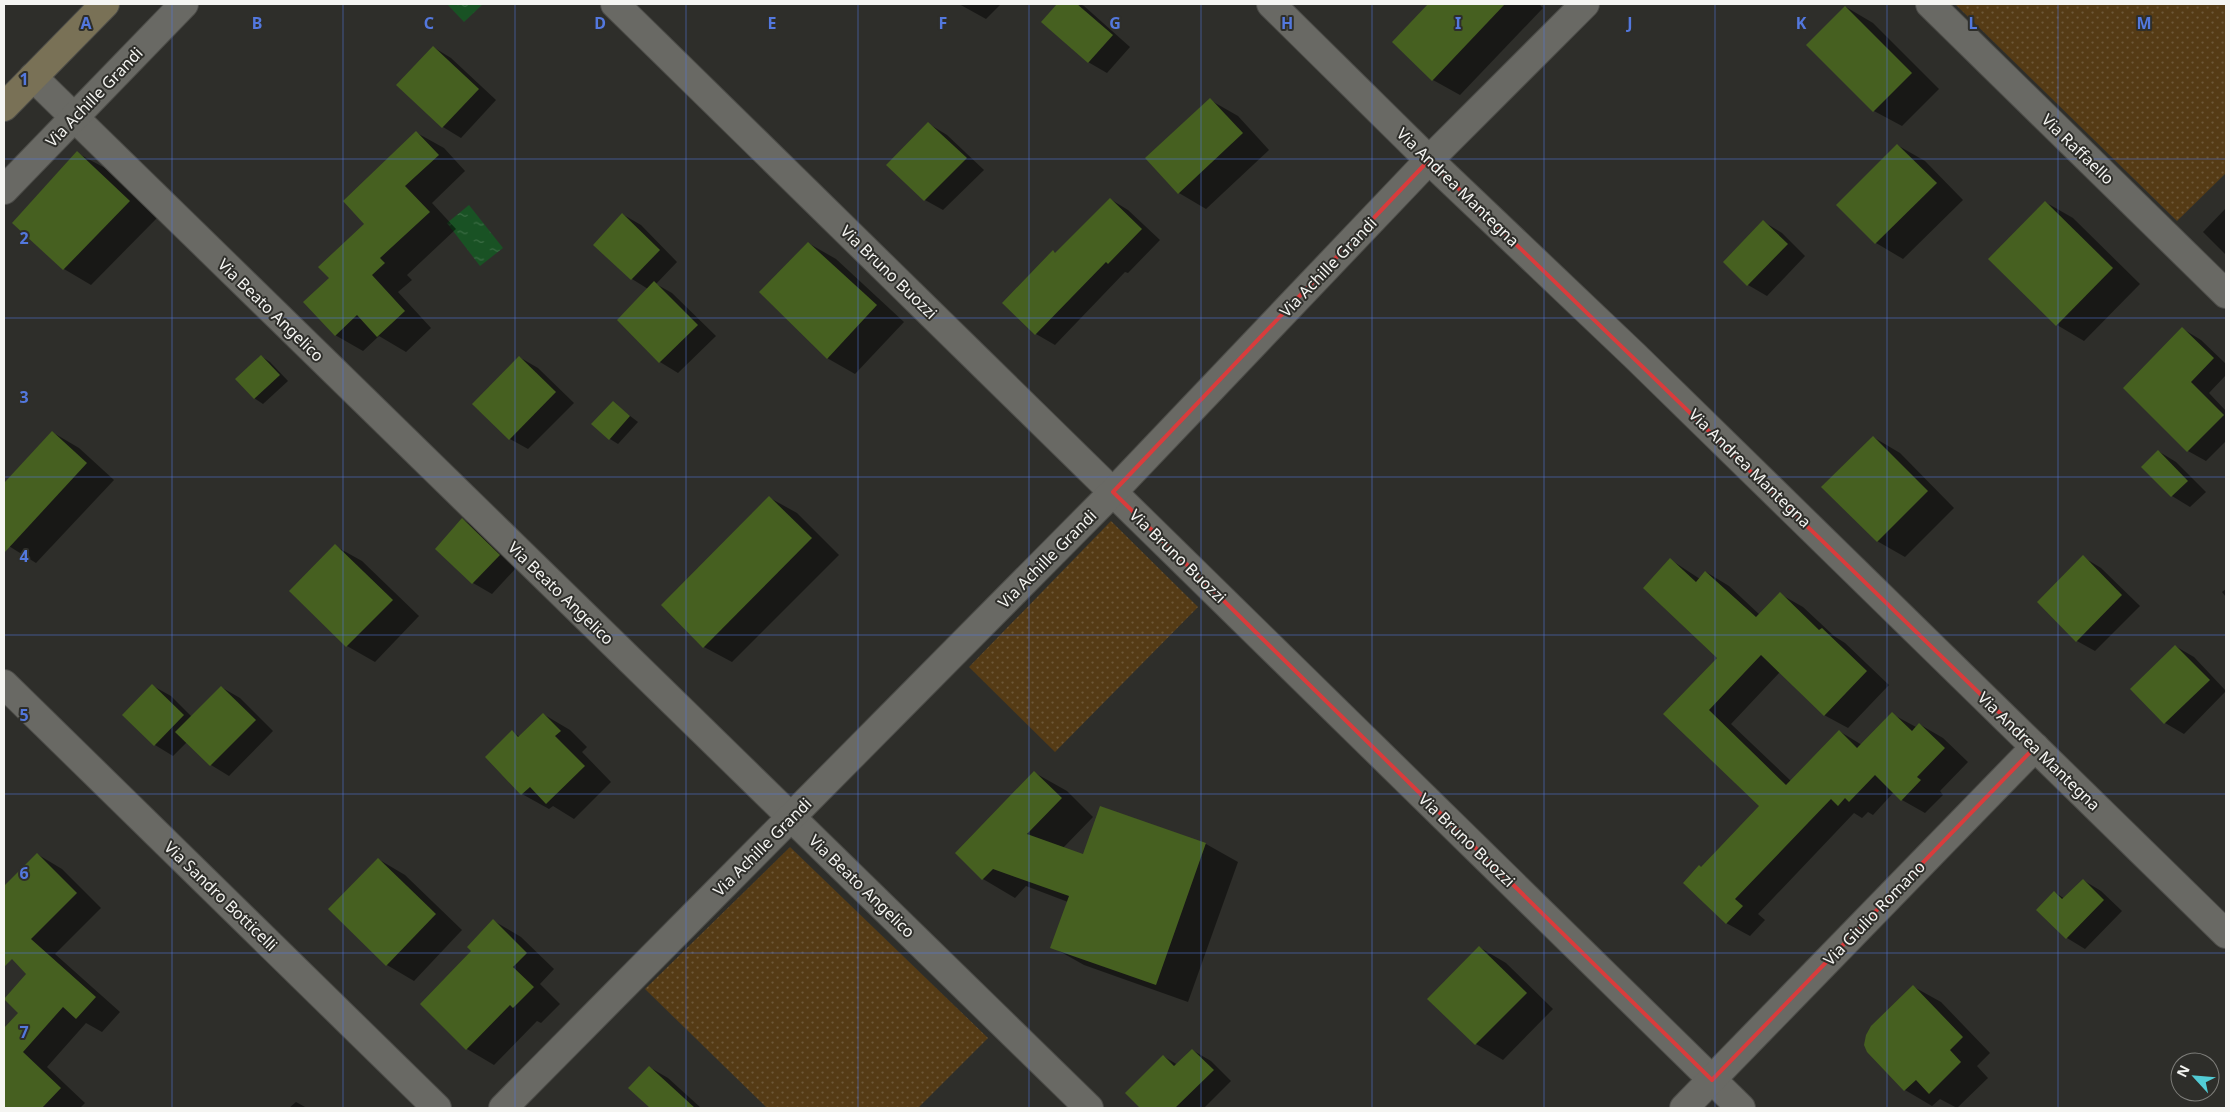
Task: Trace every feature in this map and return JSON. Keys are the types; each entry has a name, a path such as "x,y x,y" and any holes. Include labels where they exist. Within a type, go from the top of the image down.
{"main road":[{"path":"4,107 105,4"}],"street":[{"name":"Via Achille Grandi","path":"4,190 184,4"},
{"name":"Via Bruno Buozzi","path":"615,4 1741,1108"},
{"name":"Via Andrea Mantegna","path":"1271,4 1429,160 1635,356 2226,934"},
{"name":"Via Achille Grandi","path":"503,1108 1113,492 1429,160 1585,4"},
{"name":"Via Raffaello","path":"1930,4 2226,294"},
{"name":"Via Beato Angelico","path":"34,77 1089,1108"},
{"name":"Via Sandro Botticelli","path":"4,684 438,1108"},
{"name":"Via Giulio Romano","path":"1712,1080 2035,747"},
{"path":"1684,1108 1712,1080"}],"highlighted area":[{"path":"1429,160 2035,747 1712,1080 1113,492"}],"shaded area":[{"path":"1955,4 2226,4 2226,173 2177,221"},
{"path":"1111,521 1198,607 1055,752 969,667"},
{"path":"790,847 988,1038 918,1108 767,1108 645,989"}],"water":[{"path":"447,4 483,4 464,22"},
{"path":"469,205 503,248 480,266 447,223"}],"building":[{"path":"1057,4 1077,4 1113,35 1088,63 1041,22"},
{"path":"1428,4 1505,4 1432,81 1392,42"},
{"path":"1845,6 1912,73 1873,112 1806,45"},
{"path":"433,46 479,89 442,128 396,85"},
{"path":"1210,98 1243,133 1178,194 1145,158"},
{"path":"928,122 967,158 924,201 886,165"},
{"path":"416,131 439,155 405,186 430,212 380,258 385,263 372,275 405,311 377,337 357,315 335,336 303,302 329,278 318,267 364,224 343,201"},
{"path":"1897,144 1937,183 1875,244 1836,205"},
{"path":"77,151 130,201 63,270 12,223"},
{"path":"1110,198 1142,229 1108,264 1106,262 1035,335 1002,303 1053,250 1055,253"},
{"path":"2045,201 2113,268 2056,326 1988,259"},
{"path":"622,213 660,250 631,280 593,245"},
{"path":"1763,220 1788,244 1747,286 1723,262"},
{"path":"808,242 877,305 827,359 759,292"},
{"path":"654,281 698,325 659,363 617,320"},
{"path":"2182,327 2214,358 2191,382 2224,415 2187,452 2123,388"},
{"path":"261,355 280,375 254,399 235,379"},
{"path":"519,356 556,392 509,440 472,404"},
{"path":"613,401 630,416 609,440 591,424"},
{"path":"52,431 87,463 4,553 4,483"},
{"path":"1873,436 1928,491 1877,542 1821,487"},
{"path":"2158,450 2188,481 2171,497 2141,467"},
{"path":"769,496 812,538 703,648 661,605"},
{"path":"462,518 500,555 472,584 435,549"},
{"path":"335,544 393,600 346,647 289,591"},
{"path":"2083,555 2122,595 2076,642 2037,602"},
{"path":"1670,558 1696,582 1705,571 1756,617 1780,592 1819,630 1822,628 1867,671 1824,716 1761,655 1709,710 1786,785 1839,730 1857,748 1892,712 1912,731 1919,723 1945,748 1917,777 1921,780 1901,801 1875,775 1849,802 1845,798 1838,806 1831,799 1735,899 1743,906 1726,924 1683,883 1699,865 1701,867 1759,806 1663,714 1717,658 1643,588"},
{"path":"2175,645 2210,680 2164,724 2130,689"},
{"path":"152,684 184,715 154,746 122,715"},
{"path":"221,686 256,720 210,766 175,732"},
{"path":"543,713 561,731 555,736 585,766 546,804 530,787 521,795 485,757 512,730 518,737"},
{"path":"1034,771 1062,798 1027,834 1083,854 1100,806 1206,843 1156,985 1050,948 1069,896 993,869 982,880 955,853"},
{"path":"37,853 77,893 31,939 96,997 76,1019 63,1007 23,1052 61,1088 42,1108 4,1108 4,1028 18,1013 4,999 26,974 12,959 4,967 4,886"},
{"path":"378,858 436,914 386,966 328,909"},
{"path":"2083,879 2104,900 2066,939 2036,910 2054,891 2062,899"},
{"path":"493,919 527,953 513,967 534,987 513,1008 510,1005 466,1050 420,1004 471,951 467,947"},
{"path":"1479,946 1527,993 1475,1045 1427,999"},
{"path":"1913,985 1963,1037 1950,1050 1961,1062 1929,1094 1916,1080 1904,1091 1867,1052 1864,1045 1866,1035 1871,1026"},
{"path":"1192,1049 1214,1070 1175,1108 1140,1108 1125,1093 1163,1055 1174,1066"},
{"path":"649,1066 695,1108 650,1108 628,1088"}]}
